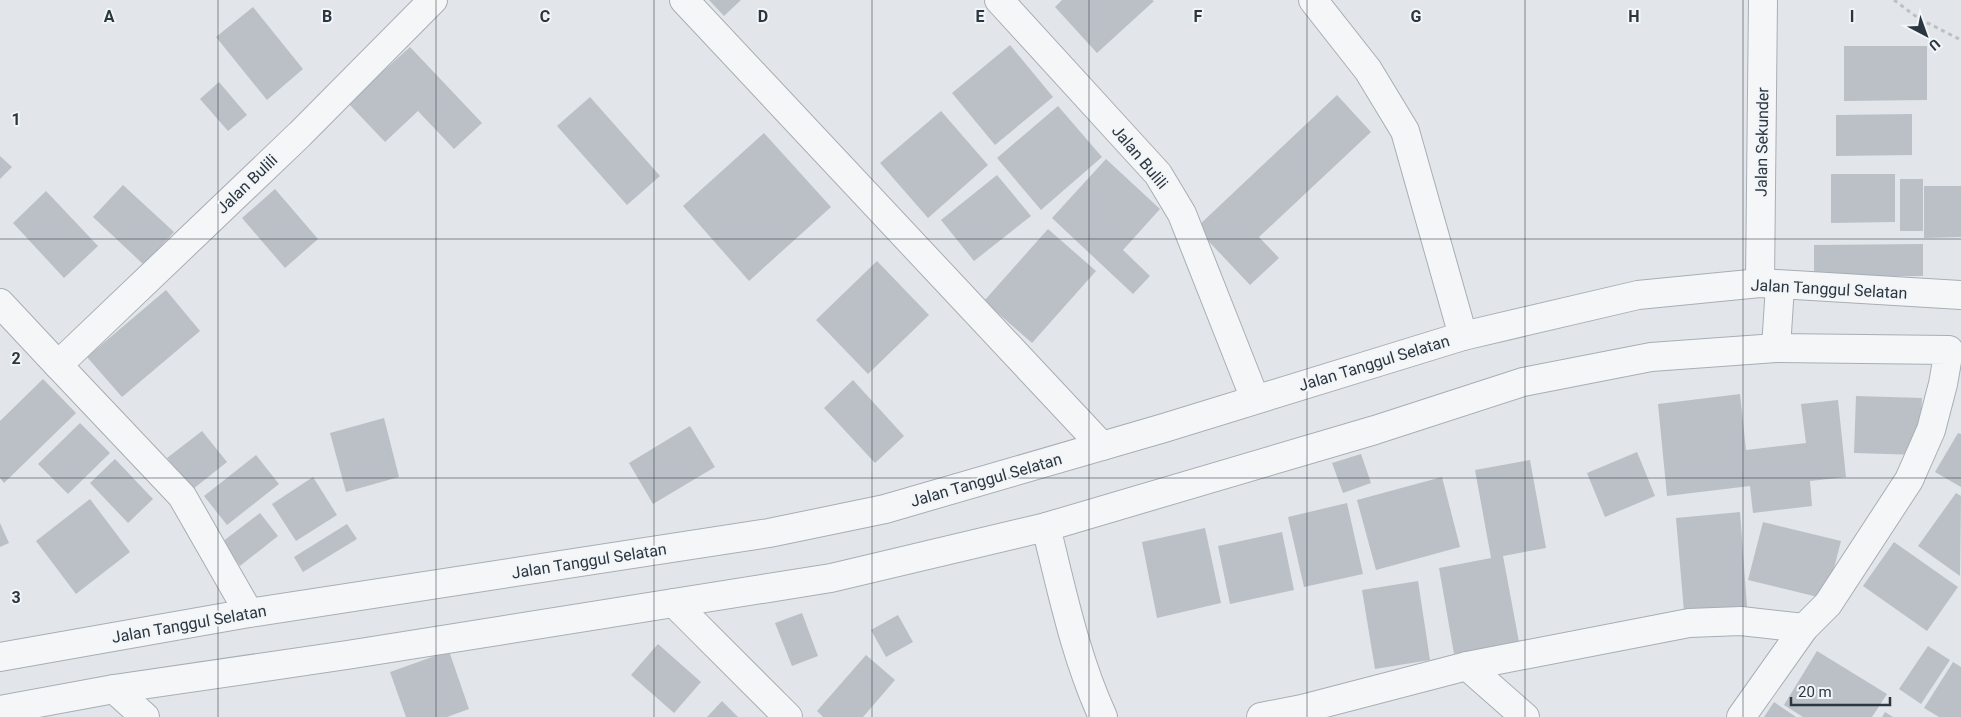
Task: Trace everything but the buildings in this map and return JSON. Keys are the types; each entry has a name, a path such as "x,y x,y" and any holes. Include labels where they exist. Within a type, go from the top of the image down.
{"street":[{"name":"Jalan Bulili","path":"58,365 300,134 434,0"},
{"path":"684,0 1102,446"},
{"name":"Jalan Bulili","path":"999,0 1158,174 1182,214 1255,399"},
{"path":"1313,0 1368,70 1405,131 1462,336"},
{"name":"Jalan Sekunder","path":"1763,0 1776,341"},
{"name":"Jalan Tanggul Selatan","path":"0,657 249,613 769,533 885,508 1102,446 1462,336 1638,295 1773,292 1961,296"},
{"path":"0,303 182,496 249,613"},
{"path":"0,710 114,688 347,655 831,578 1046,527 1357,435 1523,382 1651,357 1776,341 1955,350 1930,430 1909,480 1828,604 1804,628 1741,717"},
{"path":"1046,527 1074,642 1090,690 1103,717"},
{"path":"674,602 788,717"},
{"path":"1261,717 1302,709 1467,666 1689,622 1741,621 1804,628"},
{"path":"1467,666 1525,717"},
{"path":"114,688 145,717"}],"path":[{"path":"1894,0 1918,18 1961,40"}]}
